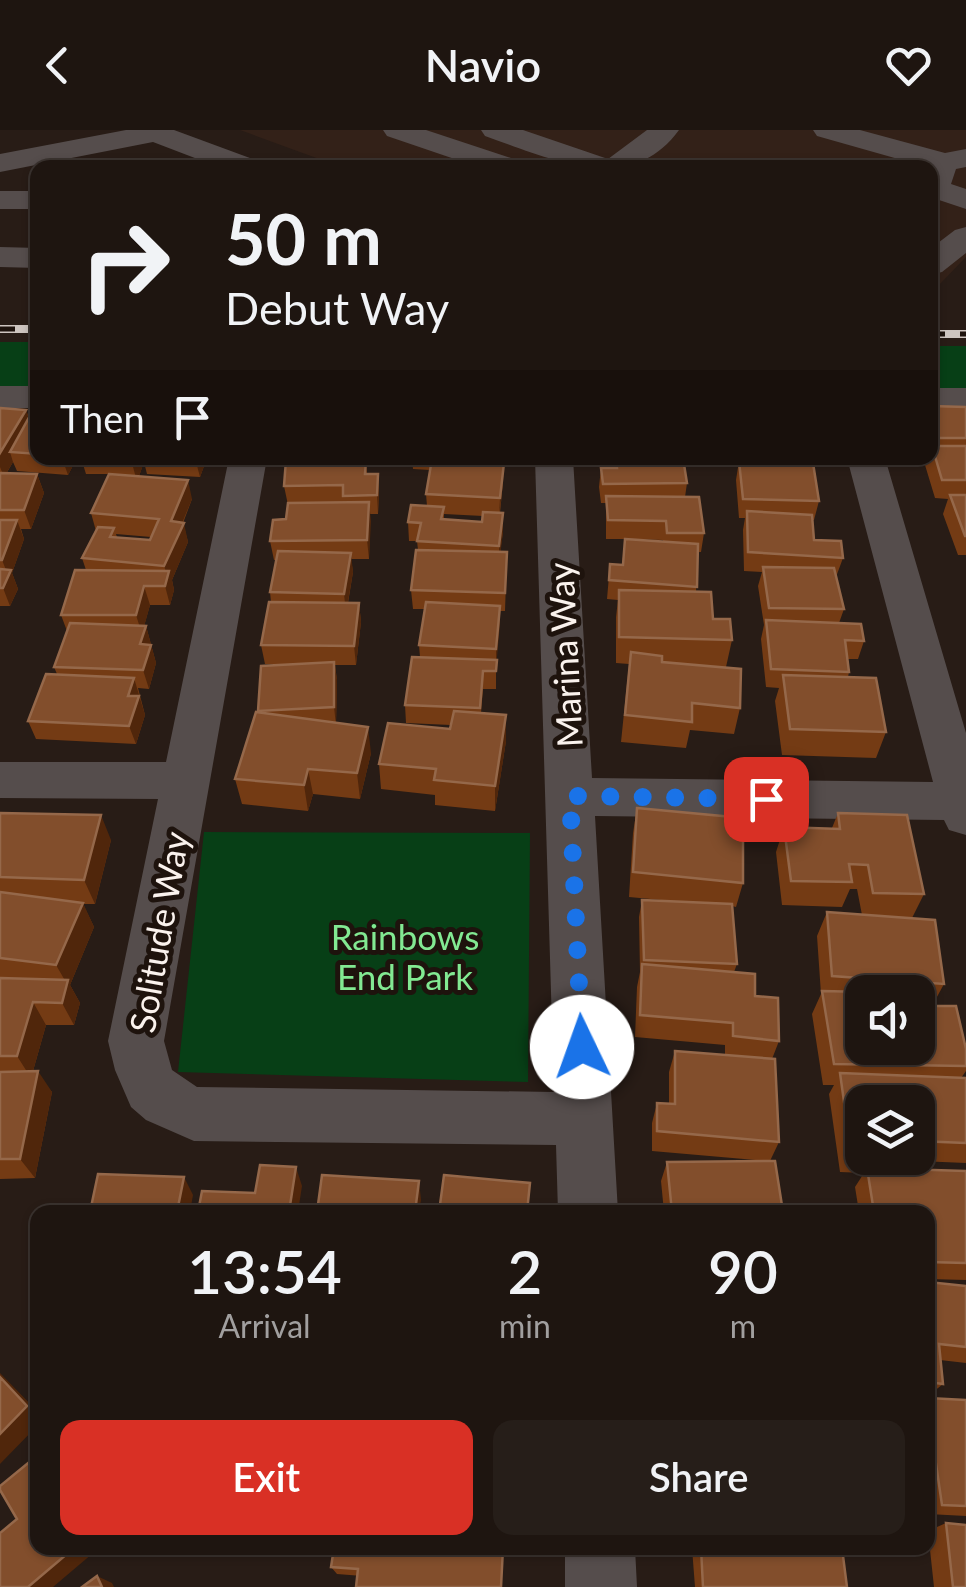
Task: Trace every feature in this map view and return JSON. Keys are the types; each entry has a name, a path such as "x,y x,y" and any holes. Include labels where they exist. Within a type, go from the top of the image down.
{"street":[{"path":"397,130 488,160"},
{"path":"495,130 583,160"},
{"path":"828,130 905,160"},
{"path":"0,163 155,133 228,160"},
{"path":"616,135 655,137"},
{"path":"625,160 655,137"},
{"path":"943,175 966,200"},
{"path":"0,200 30,200"},
{"path":"0,228 30,228"},
{"path":"938,259 966,237"},
{"path":"0,257 30,258"},
{"path":"0,397 30,397"},
{"path":"938,399 966,399"},
{"name":"Solitude Way","path":"247,465 136,1041 146,1084 165,1102 194,1114 585,1119"},
{"name":"Marina Way","path":"554,465 588,1205"},
{"path":"570,796 964,809 868,465"},
{"path":"0,780 186,781"},
{"path":"600,1555 601,1587"}],"shaded area":[{"path":"240,130 966,130 966,257 938,285 938,160 322,160"}],"green space":[{"path":"0,342 30,342 30,392 0,392"},
{"path":"938,346 966,346 966,401 938,401"},
{"name":"Rainbows End Park","path":"204,832 530,833 528,1082 178,1072"}],"building":[{"path":"938,406 966,407 966,438 938,438"},
{"path":"0,408 26,410 0,453"},
{"path":"30,416 30,453 10,452"},
{"path":"938,446 966,446 966,480 942,480"},
{"path":"286,465 366,465 365,474 378,474 377,495 343,496 343,485 284,486"},
{"path":"431,465 504,465 500,498 426,494"},
{"path":"617,465 684,465 687,483 603,484 601,468 617,468"},
{"path":"739,465 813,465 819,501 743,499"},
{"path":"0,473 37,474 24,510 0,510"},
{"path":"109,474 188,480 171,521 184,523 164,566 82,558 98,527 114,528 110,537 150,540 159,519 91,513"},
{"path":"950,495 966,495 966,536 965,536"},
{"path":"606,496 699,497 704,533 667,533 666,521 608,520"},
{"path":"369,502 367,540 270,541 273,520 286,519 288,503"},
{"path":"411,505 444,507 441,519 482,522 483,512 503,513 499,546 417,541 421,523 408,522"},
{"path":"747,511 812,515 814,540 841,541 843,558 748,552"},
{"path":"0,520 17,520 2,560 0,560"},
{"path":"625,539 698,544 697,587 609,580 610,564 623,565"},
{"path":"416,550 507,552 505,593 411,590"},
{"path":"278,551 351,553 344,594 270,592"},
{"path":"763,567 834,568 844,609 769,608"},
{"path":"0,569 11,570 3,588 0,588"},
{"path":"75,570 169,571 165,586 144,586 136,615 61,615"},
{"path":"619,590 711,592 713,619 730,619 732,640 619,637"},
{"path":"269,602 359,603 354,646 261,645"},
{"path":"426,602 500,606 496,649 419,645"},
{"path":"766,620 861,624 864,641 845,640 849,672 771,669"},
{"path":"70,623 146,626 140,644 151,645 143,670 54,667"},
{"path":"631,652 662,656 662,662 741,669 740,708 692,703 692,722 625,715"},
{"path":"412,657 497,660 496,671 483,671 480,708 405,705"},
{"path":"334,662 334,707 258,711 261,666"},
{"path":"46,674 134,678 128,696 139,696 129,726 28,721"},
{"path":"783,675 876,678 886,732 790,729"},
{"path":"454,711 506,715 495,786 434,780 436,769 379,764 388,723 450,729"},
{"path":"256,712 368,727 357,773 308,769 304,785 235,779"},
{"path":"637,808 743,818 743,883 633,872"},
{"path":"0,813 101,815 84,880 0,877"},
{"path":"838,813 907,815 924,894 873,893 868,865 849,864 852,882 791,881 784,827 840,829"},
{"path":"0,892 83,903 56,965 0,958"},
{"path":"642,900 732,904 737,964 644,960"},
{"path":"827,912 935,920 944,984 935,983 935,975 832,976"},
{"path":"642,964 755,974 755,996 778,998 779,1041 733,1036 733,1023 640,1015"},
{"path":"0,978 68,980 62,1003 33,1002 17,1056 0,1056"},
{"path":"822,991 845,992 845,1064 834,1064"},
{"path":"935,1006 956,1006 966,1066 900,1065 935,1065"},
{"path":"675,1051 775,1059 779,1142 657,1131 657,1103 675,1104"},
{"path":"38,1071 20,1159 0,1159 0,1072"},
{"path":"840,1073 966,1078 966,1143 935,1142 935,1085 845,1085 845,1109"},
{"path":"775,1161 782,1205 671,1205 667,1162"},
{"path":"260,1165 296,1167 290,1205 199,1205 202,1191 255,1193"},
{"path":"966,1171 966,1263 935,1262 935,1205 873,1205 868,1175"},
{"path":"98,1174 184,1177 178,1205 91,1205"},
{"path":"322,1175 419,1181 416,1205 318,1205"},
{"path":"444,1175 530,1183 528,1205 440,1205"},
{"path":"935,1283 966,1286 966,1347 939,1344 943,1384 935,1383"},
{"path":"0,1377 27,1406 0,1434"},
{"path":"935,1398 966,1400 966,1506 942,1505 935,1457"},
{"path":"30,1462 30,1555 66,1555 28,1587 0,1587 0,1533 17,1519 0,1486"},
{"path":"946,1523 966,1525 966,1587 953,1587"},
{"path":"333,1555 503,1555 501,1587 356,1587 358,1569 331,1567"},
{"path":"701,1555 843,1555 847,1587 703,1587"},
{"path":"97,1576 102,1587 82,1587"}],"railway":[{"path":"0,329 30,329"},
{"path":"938,334 966,334"}],"route":[{"path":"582,1047 570,796 766,799"}]}
